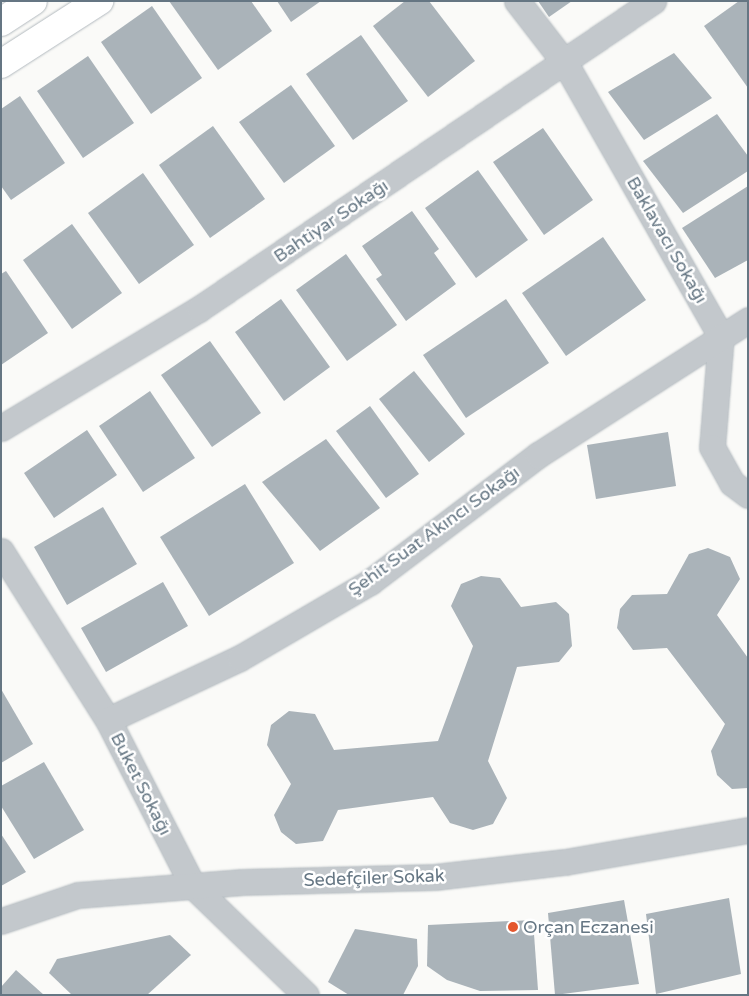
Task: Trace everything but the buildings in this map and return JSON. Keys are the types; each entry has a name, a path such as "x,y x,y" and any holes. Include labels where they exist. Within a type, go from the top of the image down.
{"main road":[{"path":"1,22 34,1"},
{"path":"1,64 99,1"}],"street":[{"name":"Baklavacı Sokağı","path":"517,1 565,63 721,336"},
{"name":"Bahtiyar Sokağı","path":"1,428 199,309 565,63 653,1"},
{"name":"Şehit Suat Akıncı Sokağı","path":"108,720 240,658 370,582 538,455 748,320"},
{"path":"721,336 712,447 732,483 748,495"},
{"name":"Buket Sokağı","path":"1,551 108,720 193,886 306,995"},
{"name":"Sedefçiler Sokak","path":"1,921 78,895 193,886 435,877 565,862 748,830"}],"place":[{"name":"Orçan Eczanesi","path":"513,927"}]}
